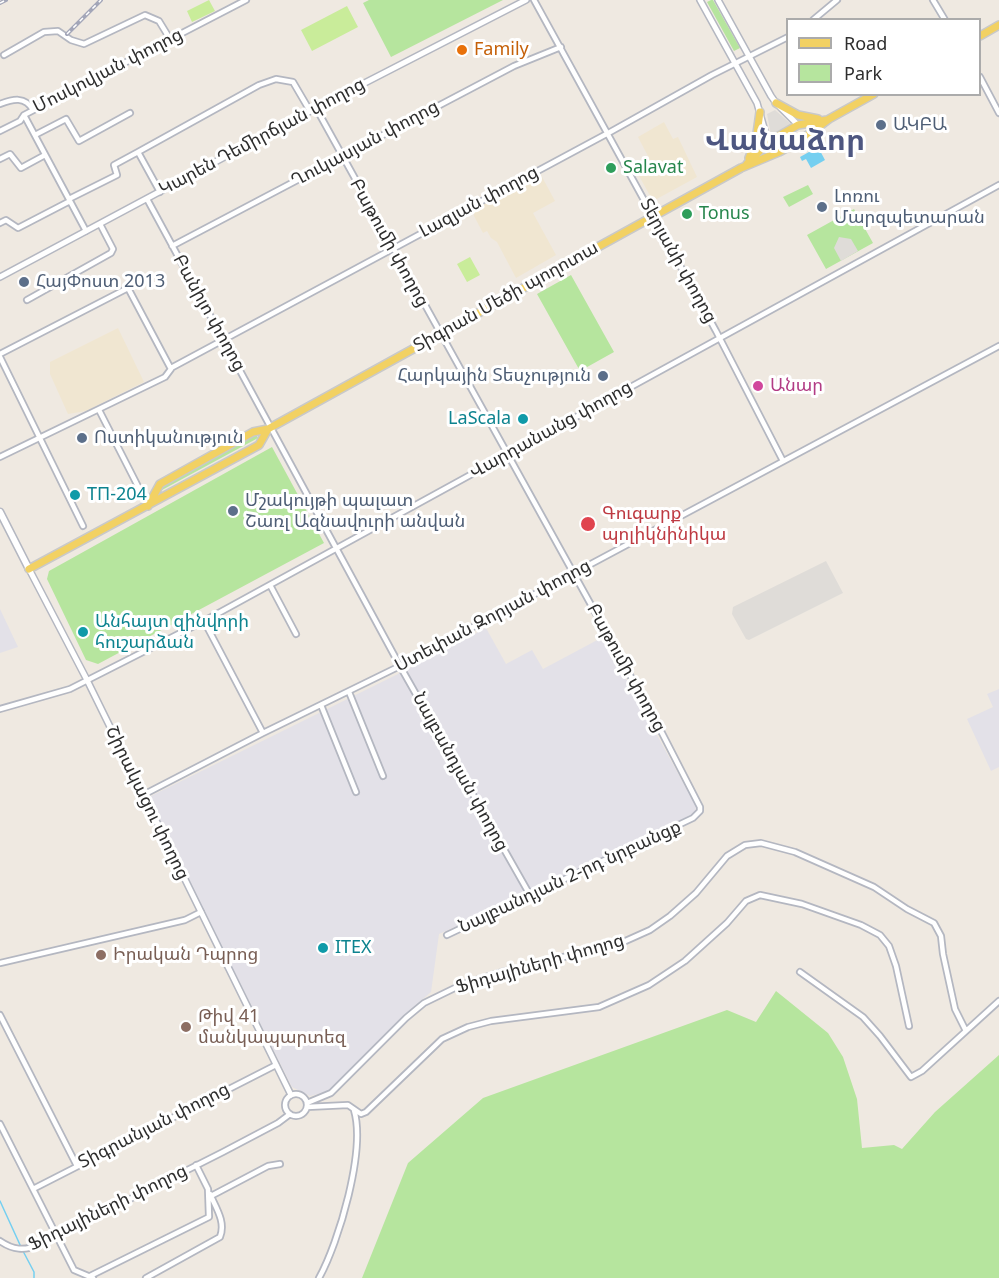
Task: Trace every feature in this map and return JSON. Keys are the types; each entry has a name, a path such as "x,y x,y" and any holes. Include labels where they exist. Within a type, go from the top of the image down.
{"main road":[{"path":"981,35 999,25"},
{"name":"Տիգրան Մեծի պողոտա","path":"148,506 160,484 253,432 270,428 745,166 801,140 829,120 871,96"},
{"path":"776,103 798,115 829,120"},
{"path":"745,166 756,141 760,112"},
{"name":"Տիգրան Մեծի պողոտա","path":"745,166 768,142 798,125 829,120"},
{"path":"798,125 805,132 801,140"},
{"path":"768,142 769,151 779,152"},
{"name":"Տիգրան Մեծի պողոտա","path":"29,569 259,445 270,428"},
{"name":"Շիրակացու փողոց","path":"0,512 29,569"}],"street":[{"name":"Մոսկովյան փողոց","path":"86,231 24,115 246,0"},
{"name":"Կարեն Դեմիրճյան փողոց","path":"0,278 313,110 526,0"},
{"name":"Տերյանի փողոց","path":"534,0 720,338 783,461"},
{"path":"700,0 760,112 768,142"},
{"path":"718,0 776,103 798,125"},
{"path":"815,18 837,0"},
{"path":"933,0 944,18"},
{"path":"4,55 44,32 58,31 71,40 84,44 145,15 159,21 170,39"},
{"name":"Լազյան փողոց","path":"0,457 165,377 170,373 171,368 222,340 786,38"},
{"name":"Ղուկասյան փողոց","path":"172,246 514,66 561,47"},
{"name":"Բաթումի փողոց","path":"70,200 117,175 114,165 268,81 276,79 293,82 341,157 662,733 700,807 700,811 693,818"},
{"path":"981,79 999,113"},
{"path":"0,104 19,99 26,101 33,110"},
{"path":"35,135 66,119 79,141 130,113"},
{"path":"0,130 20,121 24,115"},
{"path":"138,152 160,192"},
{"path":"0,159 10,154 21,168 45,155"},
{"name":"Վարդանանց փողոց","path":"0,709 70,688 204,621 999,185"},
{"name":"Բանիյո փողոց","path":"147,199 270,428"},
{"path":"0,223 6,220 18,228 70,200"},
{"path":"27,300 113,251 100,224"},
{"path":"83,526 0,356 128,288 171,368"},
{"name":"Ստեփան Զորյան փողոց","path":"143,795 400,666 999,346"},
{"path":"99,410 148,506"},
{"name":"Նալբանդյան փողոց","path":"270,428 400,666 530,895"},
{"name":"Շիրակացու փողոց","path":"29,569 87,680 291,1095"},
{"path":"270,585 296,634"},
{"path":"204,621 263,733"},
{"path":"349,692 383,776"},
{"path":"321,705 356,792"},
{"name":"Նալբանդյան 2-րդ նրբանցք","path":"447,935 693,818"},
{"name":"Ֆիդայիների փողոց","path":"307,1105 331,1093 424,1003 463,984 502,972 621,943 650,930 696,893 727,856 745,845 761,843 780,847 812,859 874,887 907,909 934,922 941,936 955,1009 966,1031"},
{"path":"307,1105 341,1104 361,1114 366,1112 435,1044 454,1032 491,1021 599,1007 649,985 685,961 727,923 746,901 760,895 802,904 861,925 880,935 889,946 896,966 909,1026"},
{"path":"0,963 185,920 201,912"},
{"path":"800,972 863,1017 880,1035 911,1077 922,1071 999,1001"},
{"path":"0,1015 2,1024 77,1166"},
{"name":"Տիգրանյան փողոց","path":"33,1189 276,1065"},
{"path":"291,1095 301,1095 307,1105 300,1116 290,1114 285,1104 291,1095"},
{"path":"319,1278 329,1258 347,1202 357,1144 356,1118 353,1108"},
{"name":"Ֆիդայիների փողոց","path":"0,1241 20,1250 39,1245 196,1166 278,1123 290,1114"},
{"path":"0,1124 56,1237 74,1270 80,1276 91,1277 207,1218 210,1214 208,1189"},
{"path":"211,1196 268,1166 280,1164"},
{"path":"146,1278 220,1237 223,1229 221,1219 196,1166"}],"shaded area":[{"path":"775,110 791,124 771,135 767,114"},
{"path":"664,122 673,139 678,137 697,177 653,201 634,167 649,158 638,137"},
{"path":"541,175 555,201 533,213 556,255 516,278 497,242 487,231 483,233 474,216 474,209 488,204"},
{"path":"839,237 851,239 858,251 841,261 834,248"},
{"path":"118,328 144,382 86,411 68,414 50,374 50,362"},
{"path":"826,561 843,593 749,640 746,639 732,614 733,607"},
{"path":"0,609 18,647 0,653"},
{"path":"486,628 506,664 532,650 543,669 603,637 696,806 695,814 533,892 439,934 431,992 402,1017 330,1091 310,1096 292,1087 149,802 151,796"},
{"path":"999,689 999,767 991,771 967,719 993,707 987,694"}],"green space":[{"path":"209,0 215,11 192,22 187,11"},
{"path":"369,0 503,0 391,57 363,3"},
{"path":"711,0 740,48 734,51 707,2"},
{"path":"347,6 358,27 312,51 301,30"},
{"path":"808,185 813,194 789,207 783,197"},
{"path":"854,209 873,243 826,269 807,235"},
{"path":"470,257 480,275 467,282 457,264"},
{"path":"571,275 614,352 580,371 537,294"},
{"path":"256,434 258,438 162,490 161,487"},
{"path":"272,447 324,543 98,664 86,660 47,579 49,571"},
{"path":"776,991 828,1033 843,1057 857,1099 862,1148 894,1145 902,1149 935,1112 999,1055 999,1278 362,1278 408,1163 483,1098 727,1010 756,1022"}],"water":[{"path":"818,147 825,160 811,168 806,159 802,161 800,157"}],"waterway":[{"path":"0,1201 21,1247"},
{"path":"23,1251 34,1272 34,1278"}],"railway":[{"path":"0,3 6,0"},
{"path":"67,34 101,0"}],"place":[{"name":"Family","path":"462,50"},
{"name":"ԱԿԲԱ","path":"881,125"},
{"name":"Salavat","path":"611,168"},
{"name":"Լոռու Մարզպետարան","path":"822,207"},
{"name":"Tonus","path":"687,214"},
{"name":"ՀայՓոստ 2013","path":"24,282"},
{"name":"Հարկային Տեսչություն","path":"603,376"},
{"name":"Անար","path":"758,386"},
{"name":"LaScala","path":"523,419"},
{"name":"Ոստիկանություն","path":"82,438"},
{"name":"ТП-204","path":"75,495"},
{"name":"Մշակույթի պալատ Շառլ Ազնավուրի անվան","path":"233,511"},
{"name":"Գուգարք պոլիկնինիկա","path":"588,524"},
{"name":"Անհայտ զինվորի հուշարձան","path":"83,632"},
{"name":"ITEX","path":"323,948"},
{"name":"Իրական Դպրոց","path":"101,955"},
{"name":"Թիվ 41 մանկապարտեզ","path":"186,1027"}],"district":[{"name":"Վանաձոր","path":"785,141"}]}
